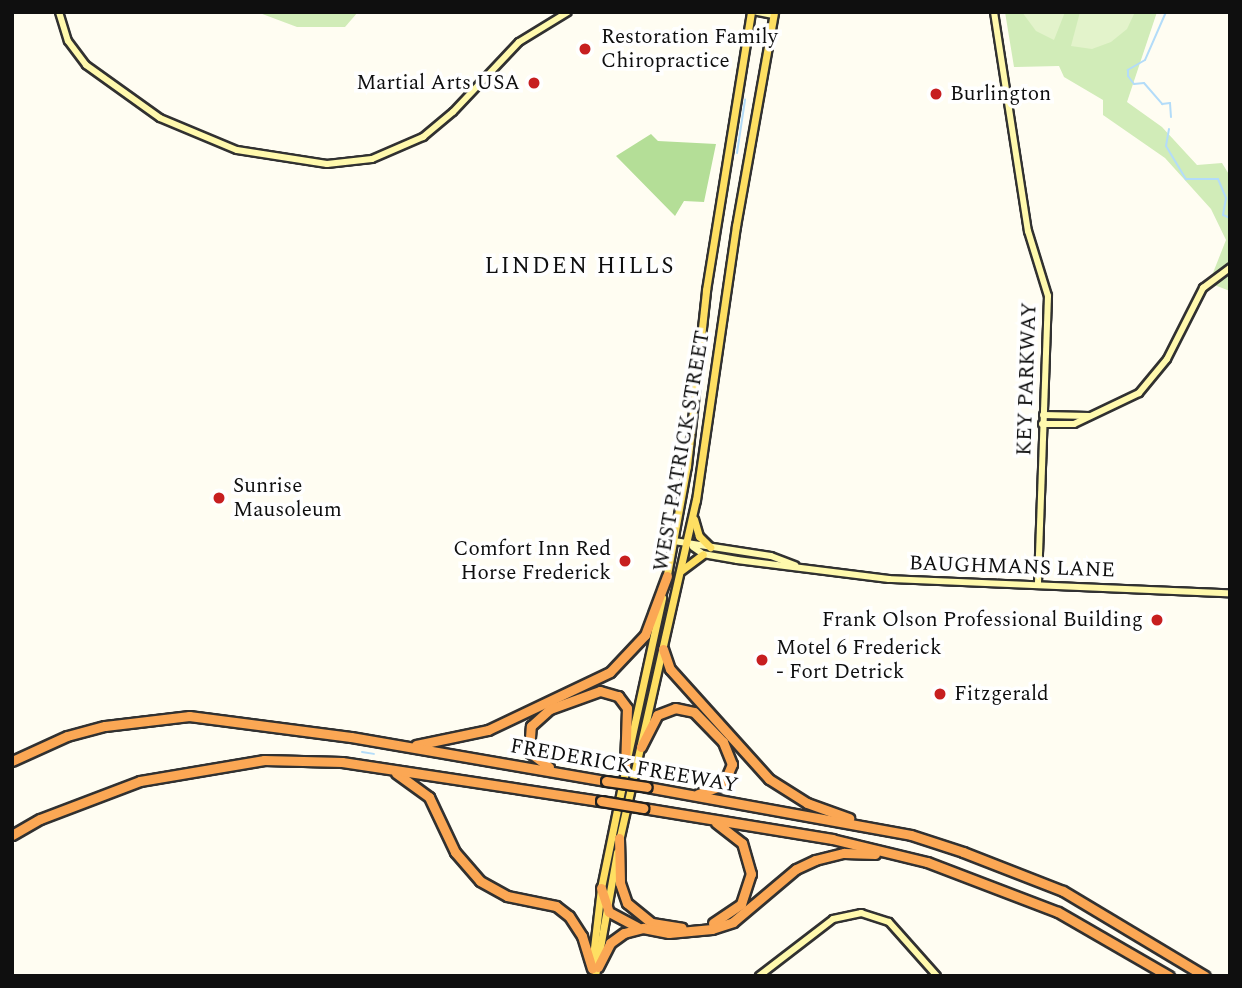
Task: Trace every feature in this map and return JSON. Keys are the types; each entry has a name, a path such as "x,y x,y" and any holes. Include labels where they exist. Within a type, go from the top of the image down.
{"highway":[{"path":"351,737 418,745 460,739 602,677 627,659 645,635 667,576"},
{"path":"663,649 670,669 769,779 807,803 911,835"},
{"path":"564,773 537,762 529,752 531,726 550,709 600,691 618,696 627,708 625,768"},
{"path":"641,747 657,715 675,708 694,712 723,742 732,764 723,785 701,794 679,794"},
{"name":"FREDERICK FREEWAY","path":"12,761 67,736 152,718 222,719 351,737 647,787 911,835 1063,891 1205,976"},
{"name":"FREDERICK FREEWAY","path":"12,835 104,793 188,770 282,759 385,768 832,839 927,862 1058,912 1169,976"},
{"path":"385,768 404,776 429,797 455,852 480,881 507,896 550,904 569,916 582,936 595,972"},
{"path":"619,838 621,889 637,914 652,923 678,928 722,920 737,908 748,890 748,855 738,838 724,827 680,814"},
{"path":"601,888 607,907 617,919 643,928 686,933 733,922 796,869 830,855 873,854 927,862"},
{"path":"595,972 614,939 643,928"}],"main road":[{"name":"WEST PATRICK STREET","path":"595,972 601,888 674,541 695,415 707,282 751,12"},
{"name":"WEST PATRICK STREET","path":"595,972 619,838 680,573 690,546 774,14"},
{"path":"693,515 699,536 710,547"},
{"path":"680,573 703,554"}],"street":[{"path":"59,12 68,41 86,65 160,118 237,150 327,164 372,159 423,137 453,112 519,42 568,12"},
{"path":"757,12 774,14"},
{"name":"KEY PARKWAY","path":"994,12 1028,231 1048,296 1038,585"},
{"path":"1042,424 1074,424 1139,393 1156,376 1194,300 1230,268"},
{"path":"1043,415 1094,416"},
{"name":"BAUGHMANS LANE","path":"674,541 703,554 889,579 1230,593"},
{"name":"BAUGHMANS LANE","path":"690,546 710,547 795,565"},
{"path":"759,976 833,919 861,913 889,922 937,976"}],"green space":[{"path":"257,12 358,12 345,27 297,27"},
{"path":"1005,12 1157,12 1127,102 1162,127 1197,165 1222,163 1230,176 1230,291 1209,283 1226,240 1211,209 1165,158 1103,115 1103,100 1064,77 1059,66 1014,67"},
{"path":"1022,12 1065,12 1054,40 1036,31"},
{"path":"1080,12 1135,12 1127,29 1111,42 1092,49 1071,46"},
{"path":"651,134 658,141 716,144 704,202 684,201 675,216 616,156"}],"waterway":[{"path":"1166,12 1145,60 1128,70 1128,76 1134,84 1144,83 1162,104 1170,103 1171,117"},
{"path":"737,153 745,100"},
{"path":"1169,129 1166,146 1186,179 1218,179 1226,198 1223,215 1230,218"},
{"path":"362,752 374,754"}],"place":[{"name":"Restoration Family Chiropractice","path":"585,49"},
{"name":"Martial Arts USA","path":"534,83"},
{"name":"Burlington","path":"936,94"},
{"name":"Sunrise Mausoleum","path":"219,498"},
{"name":"Comfort Inn Red Horse Frederick","path":"625,561"},
{"name":"Frank Olson Professional Building","path":"1157,620"},
{"name":"Motel 6 Frederick - Fort Detrick","path":"762,660"},
{"name":"Fitzgerald","path":"940,694"}],"district":[{"name":"LINDEN HILLS","path":"580,267"}]}
